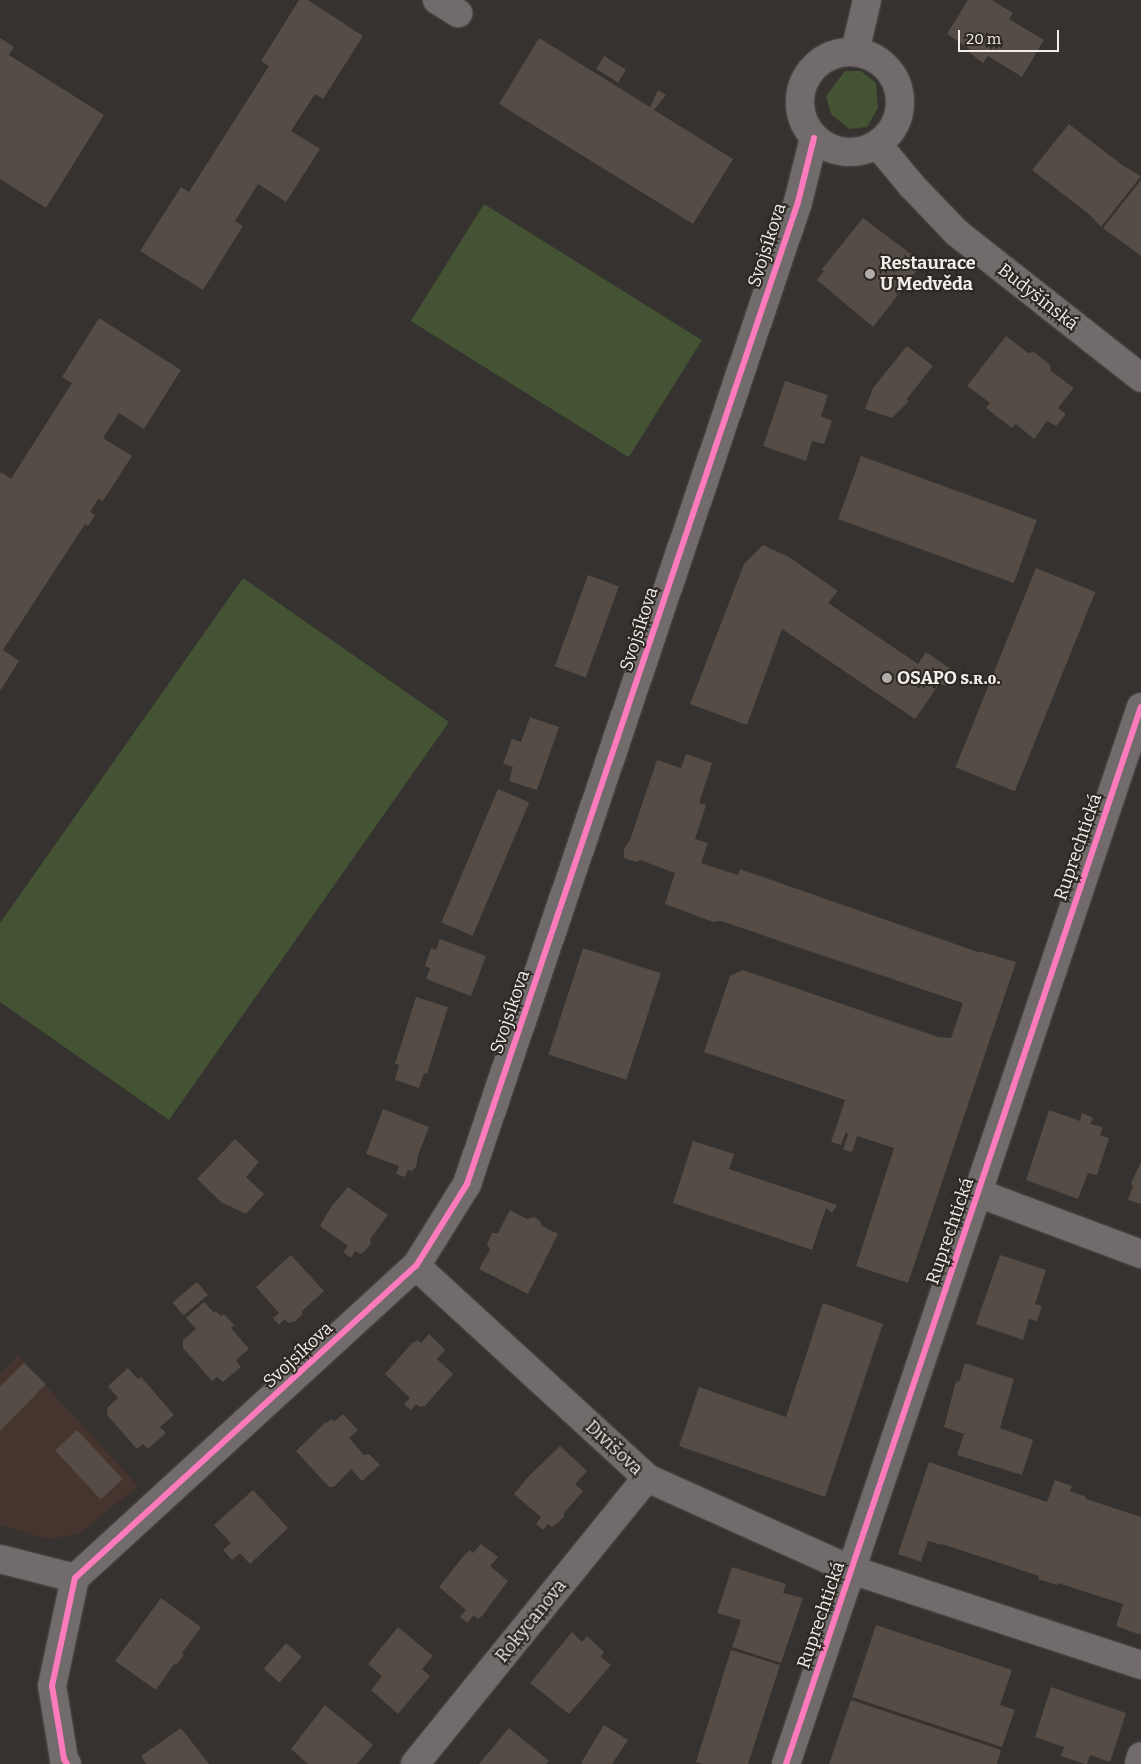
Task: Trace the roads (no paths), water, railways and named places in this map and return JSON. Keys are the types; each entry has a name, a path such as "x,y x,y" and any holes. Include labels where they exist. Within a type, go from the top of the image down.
{"street":[{"path":"856,52 867,0"},
{"path":"840,52 856,52 871,56 885,66 895,78 900,93 900,110 895,125 878,145 858,152 842,153 827,148 814,138 804,126 800,110 800,94 805,79 814,67 826,58 840,52"},
{"name":"Svojsíkova","path":"75,1578 416,1266 467,1184 785,239 803,184 814,138"},
{"name":"Budyšínská","path":"878,145 912,186 957,233 1141,378"},
{"name":"Ruprechtická","path":"786,1764 1141,707"},
{"name":"Ruprechtická","path":"978,1193 1141,1254"},
{"name":"Divišova","path":"416,1266 647,1478 852,1570"},
{"name":"Rokycanova","path":"415,1764 647,1478"},
{"path":"0,1559 75,1578 52,1686 64,1759 67,1764"},
{"name":"Ruprechtická","path":"852,1570 1141,1665"},
{"path":"1139,1764 1141,1756"}],"place":[{"name":"Restaurace U Medvěda","path":"870,274"},
{"name":"OSAPO s.ʀ.ᴏ.","path":"887,678"}]}
